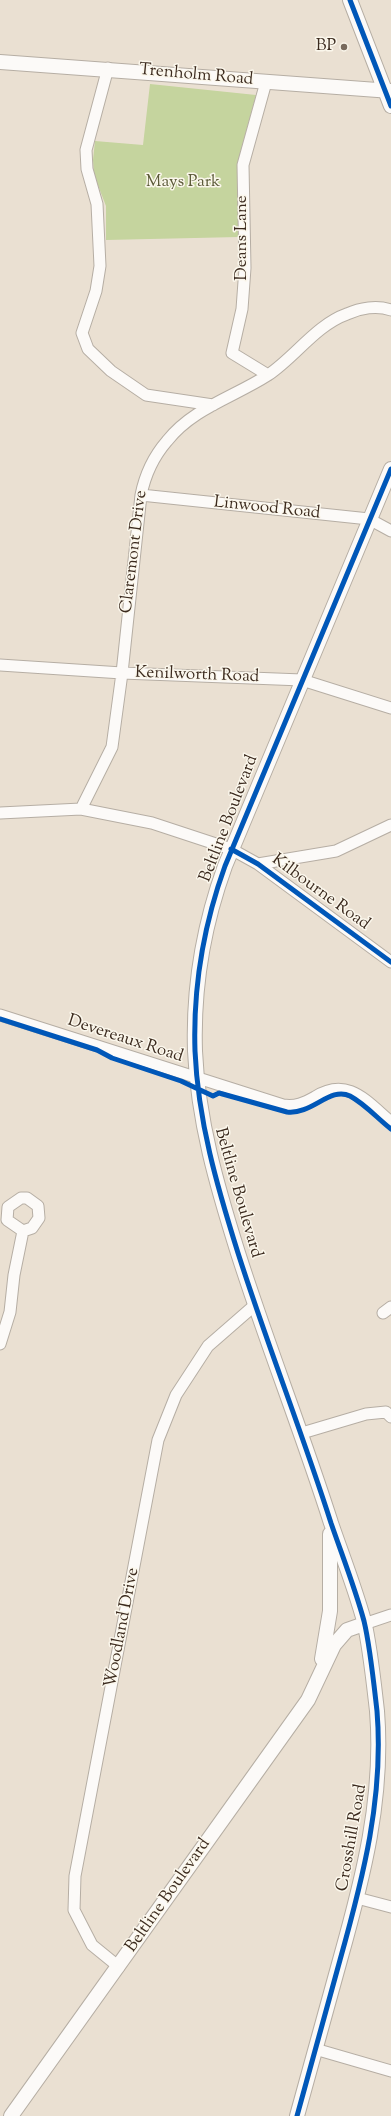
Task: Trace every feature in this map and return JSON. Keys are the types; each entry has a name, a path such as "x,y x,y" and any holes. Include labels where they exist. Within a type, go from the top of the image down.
{"main road":[{"path":"350,0 388,90 391,106"},
{"name":"Trenholm Road","path":"0,62 108,68 266,82 388,90"},
{"name":"Beltline Boulevard","path":"329,1516 302,1433 255,1305 211,1163 204,1131 197,1078 195,1020 199,972 214,901 231,849 391,469"},
{"path":"321,1673 330,1611 331,1572 329,1516"},
{"name":"Crosshill Road","path":"297,2116 357,1898 372,1832 377,1792 377,1711 364,1624 329,1516"},
{"name":"Beltline Boulevard","path":"11,2116 119,1967 308,1700 334,1645 347,1630 364,1624"}],"street":[{"path":"108,68 86,150 87,169 97,204 100,266 96,291 82,333 88,349 111,371 146,395 213,405"},
{"name":"Deans Lane","path":"266,82 243,165 244,268 242,309 232,353 268,375"},
{"name":"Claremont Drive","path":"81,810 112,747 122,674 141,495 144,481 167,440 187,421 268,375 332,321 341,316 364,309 383,307 391,310"},
{"name":"Linwood Road","path":"141,495 369,520 391,531"},
{"name":"Kenilworth Road","path":"0,665 122,674 302,680 391,708"},
{"name":"Kilbourne Road","path":"0,813 81,810 152,823 231,849 258,864 391,962"},
{"path":"258,864 336,851 391,825"},
{"name":"Devereaux Road","path":"0,1016 289,1106 300,1105 328,1090 345,1089 358,1095 391,1122"},
{"path":"0,1344 10,1312 14,1275 23,1231"},
{"name":"Woodland Drive","path":"119,1967 92,1945 74,1910 76,1876 158,1440 176,1395 208,1346 255,1305"},
{"path":"302,1433 366,1414 386,1412 391,1416"},
{"path":"364,1624 391,1615"},
{"path":"357,1898 391,1907"},
{"path":"315,2049 391,2071"}],"green space":[{"name":"Mays Park","path":"150,84 256,95 240,153 238,170 239,237 106,240 106,206 94,175 93,160 95,141 143,145"}],"cycle path":[{"path":"350,0 391,106"},
{"path":"297,2116 364,1868 370,1837 377,1775 377,1711 368,1642 364,1621 353,1584 249,1287 216,1178 204,1128 197,1077 195,1051 196,1004 201,957 211,911 225,866 391,469"},
{"path":"231,849 258,864 391,962"},
{"path":"0,1019 97,1050 112,1058 181,1081 213,1096 219,1093 287,1112 296,1112 313,1106 328,1097 343,1094 356,1099 391,1129"}],"place":[{"name":"BP","path":"344,47"}]}
